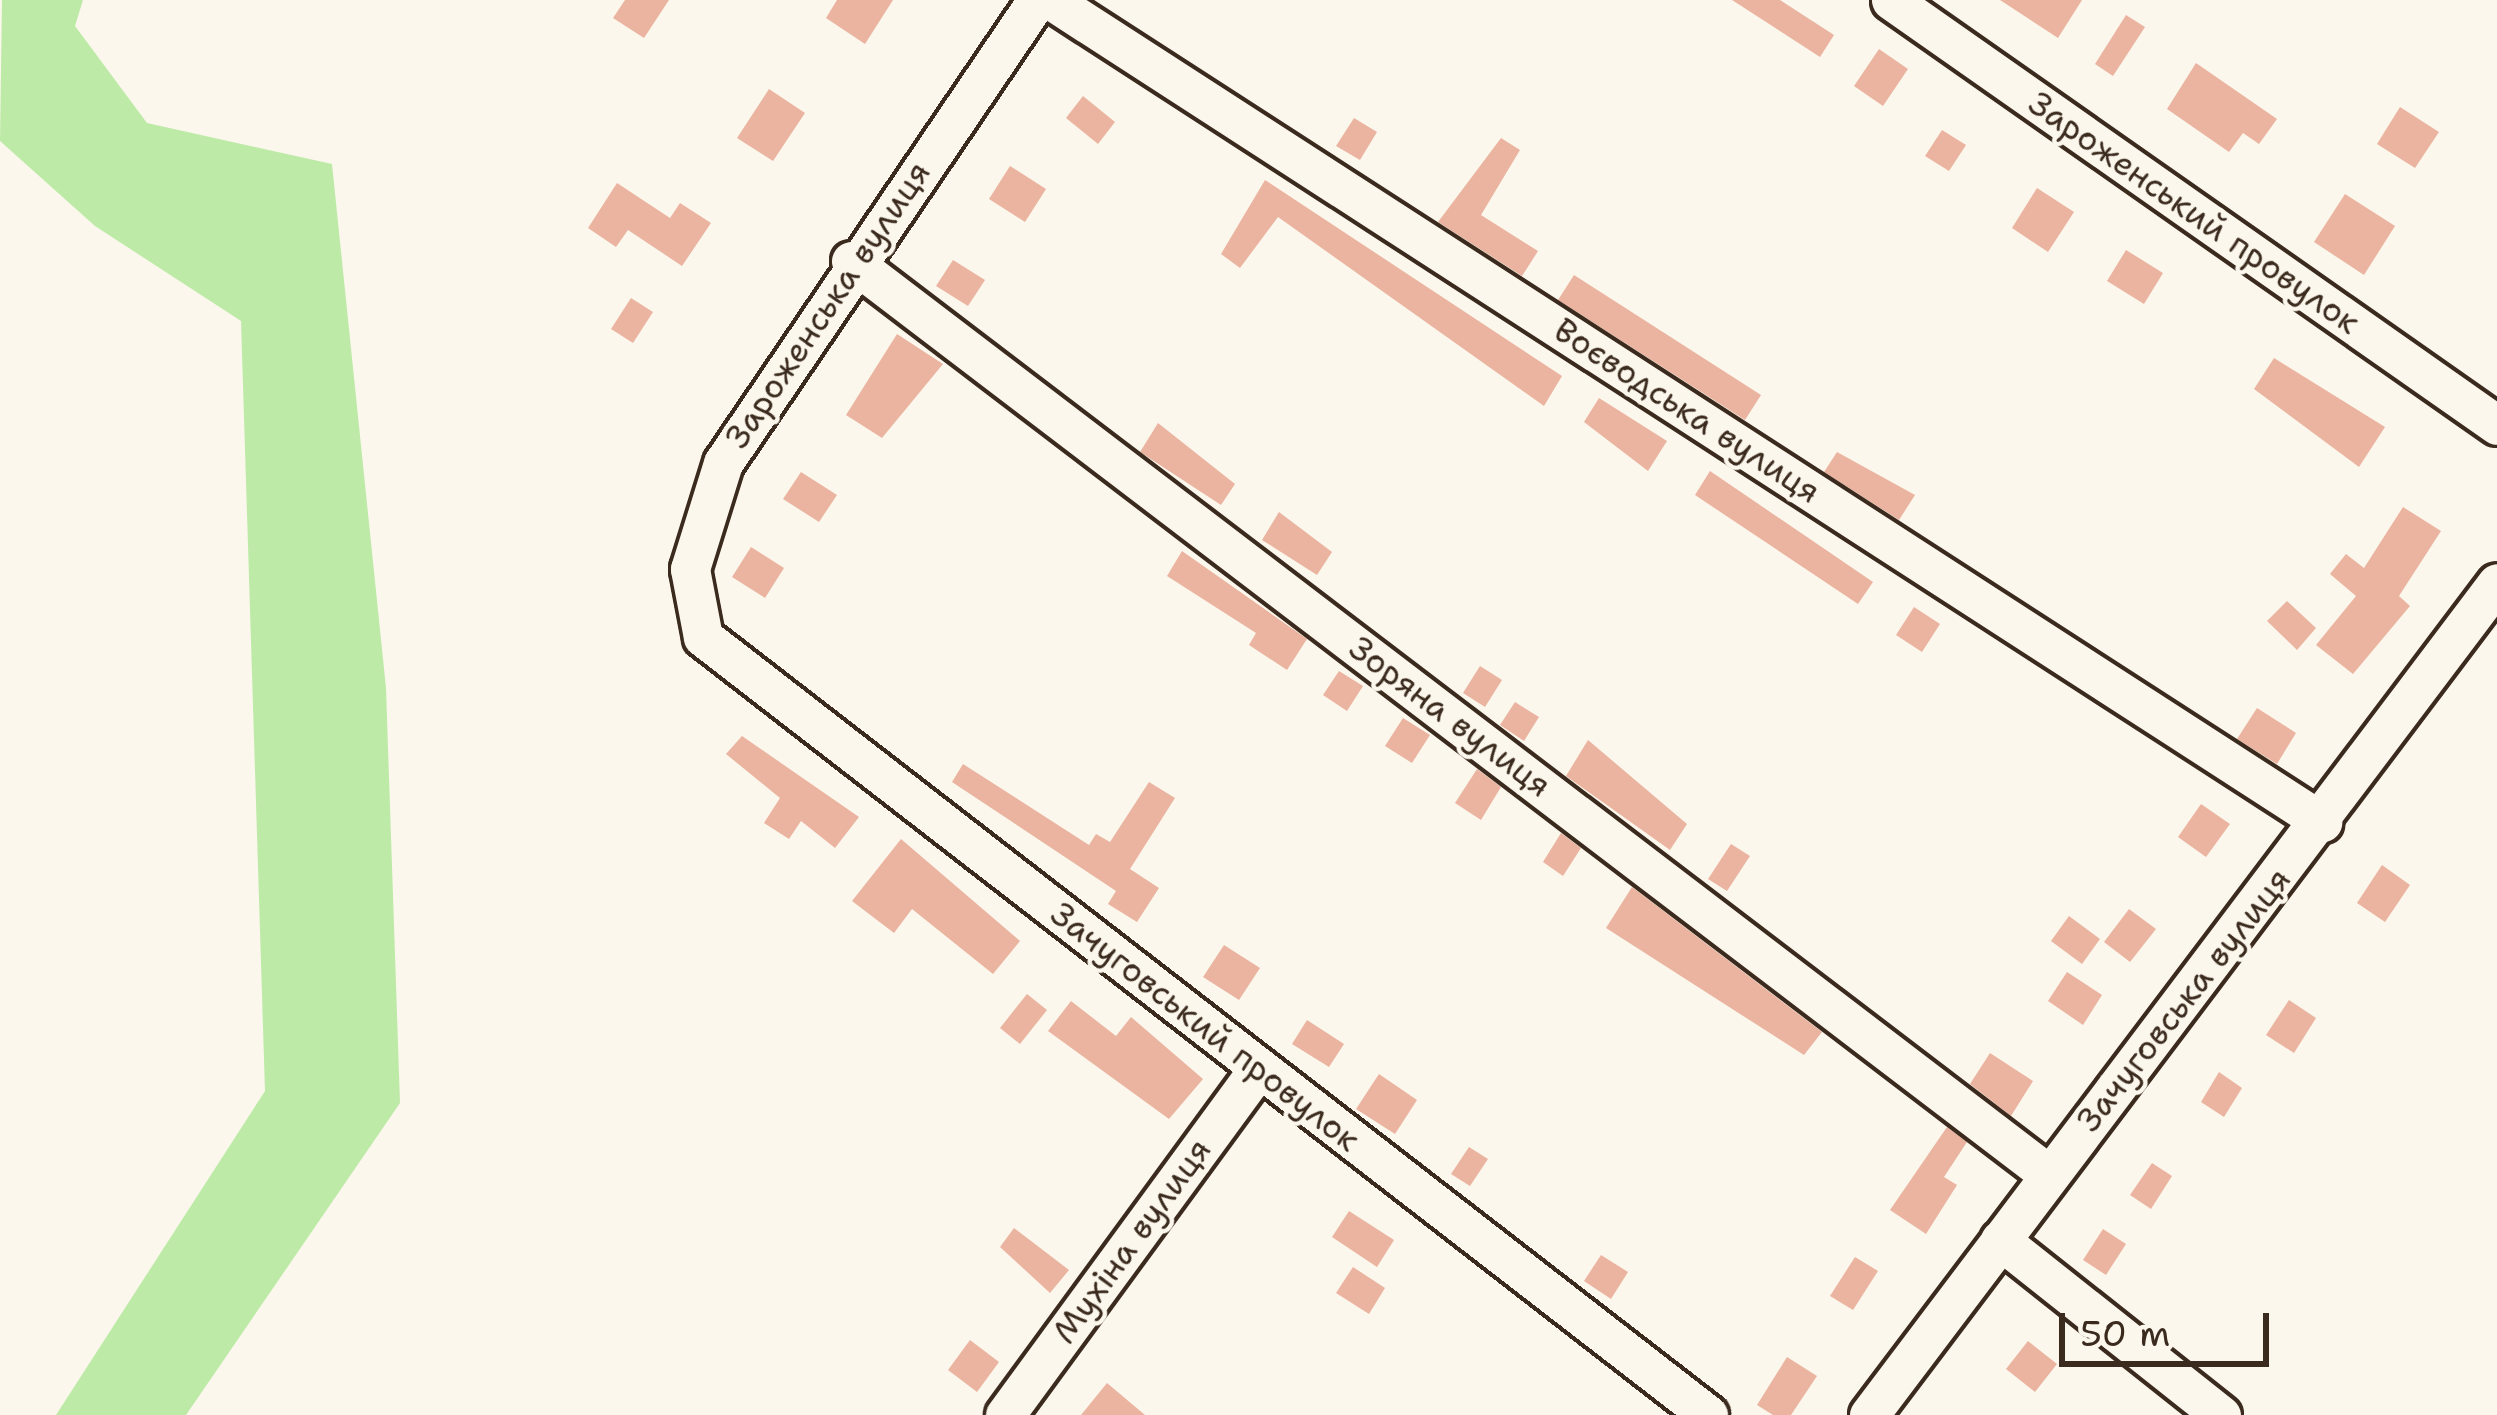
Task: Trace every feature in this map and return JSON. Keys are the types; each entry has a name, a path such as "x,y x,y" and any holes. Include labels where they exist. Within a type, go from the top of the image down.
{"street":[{"name":"Зароженська вулиця","path":"704,637 690,569 723,463 851,261 1037,0"},
{"name":"Воєводська вулиця","path":"1051,0 2322,822"},
{"name":"Зароженський провулок","path":"1891,0 2497,425"},
{"name":"Зоряна вулиця","path":"851,261 2048,1174"},
{"name":"Зачуговська вулиця","path":"1869,1415 2048,1174 2322,822 2497,583"},
{"name":"Зачуговський провулок","path":"704,637 1708,1415"},
{"name":"Мухіна вулиця","path":"1006,1415 1259,1068"},
{"path":"2000,1240 2221,1415"}],"green space":[{"path":"2,0 83,0 75,26 147,123 332,164 386,688 400,1103 186,1415 56,1415 265,1091 241,321 95,226 0,141"}],"building":[{"path":"625,0 669,0 644,38 613,18"},
{"path":"837,0 893,0 865,44 826,18"},
{"path":"1732,0 1780,0 1834,35 1820,57"},
{"path":"2000,0 2082,0 2058,38"},
{"path":"2126,15 2145,27 2113,76 2095,64"},
{"path":"1879,49 1908,69 1883,106 1854,86"},
{"path":"2196,63 2277,119 2259,144 2243,133 2229,152 2167,109"},
{"path":"769,89 805,113 773,161 737,138"},
{"path":"1083,96 1115,122 1098,144 1066,118"},
{"path":"2400,107 2439,132 2415,168 2377,144"},
{"path":"1354,118 1377,132 1360,160 1336,146"},
{"path":"1942,130 1966,145 1949,171 1925,156"},
{"path":"1501,138 1520,150 1481,215 1538,251 1522,276 1438,222"},
{"path":"1010,166 1046,189 1025,222 989,199"},
{"path":"1265,180 1562,376 1544,406 1278,217 1240,268 1221,254"},
{"path":"617,183 670,218 680,203 711,223 682,266 628,230 616,247 588,228"},
{"path":"2037,188 2074,212 2048,252 2012,228"},
{"path":"2345,194 2395,226 2364,275 2314,242"},
{"path":"2126,250 2163,273 2144,304 2107,281"},
{"path":"953,260 985,280 968,306 936,286"},
{"path":"1574,275 1761,395 1745,420 1558,300"},
{"path":"631,298 653,312 633,343 611,329"},
{"path":"897,334 943,364 882,438 846,415"},
{"path":"2274,358 2385,427 2359,467 2254,389"},
{"path":"1599,398 1667,441 1648,471 1584,422"},
{"path":"1158,423 1235,484 1221,505 1140,452"},
{"path":"1837,452 1915,495 1899,520 1824,472"},
{"path":"1710,471 1873,582 1858,604 1695,495"},
{"path":"801,472 837,495 819,522 783,499"},
{"path":"2403,507 2441,531 2399,596 2410,606 2353,674 2316,645 2356,596 2330,574 2346,554 2364,568"},
{"path":"1279,512 1332,552 1317,575 1262,540"},
{"path":"751,547 784,568 765,598 732,577"},
{"path":"1182,551 1307,639 1287,670 1249,645 1256,633 1167,576"},
{"path":"2287,601 2316,628 2297,650 2267,621"},
{"path":"1914,607 1940,624 1922,652 1896,635"},
{"path":"1480,666 1502,680 1485,707 1463,693"},
{"path":"1339,671 1363,686 1347,711 1323,695"},
{"path":"1515,702 1539,717 1524,741 1500,725"},
{"path":"2257,708 2296,733 2277,764 2237,739"},
{"path":"1403,718 1430,735 1412,763 1385,746"},
{"path":"742,736 859,817 835,848 801,821 789,839 764,823 780,798 726,754"},
{"path":"1588,740 1687,824 1670,850 1566,776"},
{"path":"963,764 1089,845 1096,834 1110,842 1149,782 1175,798 1130,869 1159,888 1137,922 1108,904 1116,891 952,782"},
{"path":"1477,769 1501,787 1481,820 1455,803"},
{"path":"2201,804 2230,824 2206,857 2178,837"},
{"path":"1561,833 1581,848 1563,876 1543,862"},
{"path":"901,839 1020,941 993,974 912,909 894,933 852,901"},
{"path":"1731,844 1750,856 1727,891 1708,879"},
{"path":"2382,865 2410,885 2385,922 2357,903"},
{"path":"1632,887 1822,1032 1804,1055 1606,928"},
{"path":"2129,909 2156,929 2130,962 2104,942"},
{"path":"2069,916 2100,939 2082,964 2051,941"},
{"path":"1224,945 1260,968 1239,1000 1203,977"},
{"path":"2067,972 2102,995 2083,1025 2048,1001"},
{"path":"1027,994 1047,1010 1020,1044 1000,1028"},
{"path":"2289,1000 2316,1018 2294,1053 2266,1035"},
{"path":"1071,1001 1116,1036 1131,1017 1203,1079 1169,1119 1048,1031"},
{"path":"1307,1020 1344,1044 1329,1067 1292,1044"},
{"path":"1990,1053 2033,1081 2011,1116 1970,1084"},
{"path":"2219,1072 2242,1088 2224,1117 2201,1102"},
{"path":"1379,1074 1417,1100 1395,1134 1356,1109"},
{"path":"1947,1127 1967,1142 1944,1177 1957,1185 1926,1234 1890,1210"},
{"path":"1469,1147 1488,1159 1470,1186 1451,1174"},
{"path":"2152,1163 2172,1176 2151,1209 2130,1195"},
{"path":"1349,1211 1394,1240 1377,1267 1332,1237"},
{"path":"1014,1228 1069,1270 1050,1293 1000,1247"},
{"path":"2103,1229 2126,1244 2106,1275 2083,1260"},
{"path":"1601,1255 1628,1272 1611,1299 1584,1281"},
{"path":"1855,1257 1878,1271 1853,1310 1830,1296"},
{"path":"1353,1267 1385,1288 1369,1314 1336,1293"},
{"path":"970,1340 999,1362 977,1392 948,1370"},
{"path":"2028,1341 2057,1364 2035,1392 2006,1369"},
{"path":"1787,1357 1817,1376 1791,1415 1773,1415 1757,1405"},
{"path":"1107,1383 1145,1415 1081,1415"}]}
